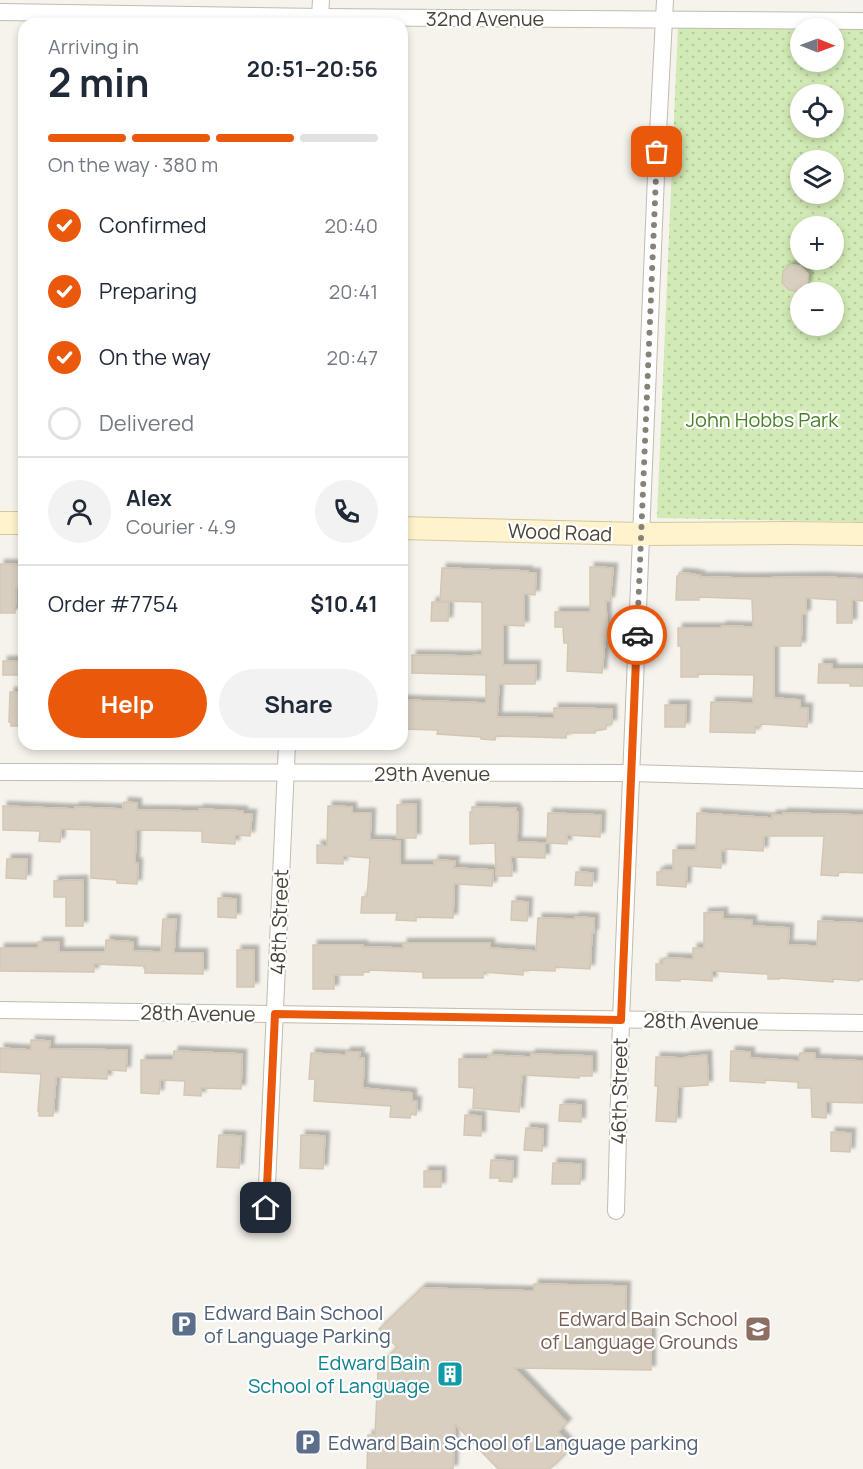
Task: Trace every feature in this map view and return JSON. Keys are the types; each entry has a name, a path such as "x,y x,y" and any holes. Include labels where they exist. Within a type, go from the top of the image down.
{"street":[{"path":"320,17 321,0"},
{"name":"46th Street","path":"616,1211 631,773 657,152 666,0"},
{"name":"32nd Avenue","path":"0,12 863,21"},
{"path":"0,523 18,524"},
{"name":"Wood Road","path":"408,528 641,534 863,534"},
{"name":"48th Street","path":"266,1208 287,750"},
{"name":"29th Avenue","path":"0,772 631,773 863,780"},
{"name":"28th Avenue","path":"0,1010 863,1023"}],"green space":[{"name":"John Hobbs Park","path":"678,25 790,27 790,72 844,72 844,28 863,29 863,522 657,518"}],"building":[{"path":"790,266 790,270 804,270 808,274 807,282 790,282 789,290 782,283 783,271"},
{"path":"0,564 18,565 15,613 0,613"},
{"path":"590,567 613,568 610,601 606,601 607,640 605,640 602,673 567,671 568,643 564,643 563,627 555,627 555,612 590,612"},
{"path":"442,568 536,573 535,595 524,594 524,626 503,625 503,665 536,665 535,684 499,684 497,717 554,718 554,708 612,709 612,724 606,724 606,729 595,731 595,733 567,733 566,738 496,736 495,740 437,734 438,730 408,729 408,700 486,703 486,675 412,673 412,655 482,655 482,602 440,601"},
{"path":"679,573 700,575 699,577 863,579 863,601 852,600 852,623 837,623 837,600 806,598 806,614 802,614 801,646 774,646 774,698 800,700 800,708 808,708 807,727 761,724 761,726 755,726 755,733 710,732 711,702 753,703 754,675 698,674 698,677 681,677 681,646 678,646 678,628 753,627 752,599 699,597 699,600 676,600"},
{"path":"432,602 449,602 448,621 431,621"},
{"path":"3,661 18,661 18,675 3,675"},
{"path":"819,664 832,664 832,669 863,669 863,686 850,686 850,683 818,683"},
{"path":"10,692 18,692 18,726 11,726 9,722"},
{"path":"665,705 686,705 685,727 665,727"},
{"path":"124,802 137,803 137,810 243,811 243,814 252,814 250,836 235,835 235,844 202,842 202,831 136,830 137,884 91,878 91,830 61,829 60,842 39,841 40,831 3,830 3,806 123,809"},
{"path":"416,804 416,838 397,838 397,805"},
{"path":"328,806 352,807 352,813 371,813 370,840 400,841 400,865 434,865 434,860 455,861 454,868 493,870 492,886 454,884 453,918 416,917 416,921 396,920 397,913 361,913 362,897 367,897 370,858 343,856 343,864 317,863 317,845 327,846"},
{"path":"472,807 516,808 518,812 517,842 545,843 545,858 511,857 512,876 496,876 495,843 470,844"},
{"path":"548,813 601,815 600,837 567,835 567,844 547,843"},
{"path":"697,813 772,818 772,815 783,815 783,813 862,815 863,873 839,872 838,876 821,875 824,836 764,836 763,851 721,850 721,868 687,866 686,887 657,885 657,872 673,870 673,850 696,850"},
{"path":"7,859 27,859 26,879 6,878"},
{"path":"576,872 593,873 592,886 575,885"},
{"path":"83,880 83,926 66,926 66,897 54,897 54,881"},
{"path":"218,898 236,899 236,918 218,917"},
{"path":"512,901 528,902 527,921 511,920"},
{"path":"723,912 723,919 752,920 752,926 789,928 788,945 817,946 818,921 863,923 863,980 833,979 833,982 768,979 768,974 712,971 712,981 656,980 656,964 663,964 664,958 693,959 693,948 704,948 704,913"},
{"path":"575,917 594,918 590,969 555,967 555,971 523,970 523,975 483,972 483,978 423,978 423,972 369,970 369,972 363,972 363,975 334,975 334,989 313,989 313,945 403,948 403,943 490,943 490,948 536,951 538,918 575,919"},
{"path":"163,919 176,919 174,953 203,953 203,974 145,973 144,966 94,964 94,972 0,971 0,948 38,948 38,942 59,942 59,952 105,952 106,940 133,942 133,951 161,952"},
{"path":"237,950 254,950 254,987 237,987"},
{"path":"31,1040 50,1041 49,1049 127,1050 126,1071 107,1070 107,1079 56,1077 53,1116 39,1116 41,1074 0,1072 0,1048 31,1050"},
{"path":"174,1051 242,1054 241,1089 201,1088 201,1096 184,1095 185,1081 160,1080 159,1094 141,1093 141,1060 173,1060"},
{"path":"731,1051 750,1052 750,1058 799,1061 800,1053 815,1053 815,1059 863,1061 863,1103 826,1102 826,1118 812,1117 811,1088 798,1088 798,1082 730,1081"},
{"path":"346,1052 360,1052 359,1058 364,1058 363,1088 412,1093 412,1101 417,1101 416,1115 411,1114 410,1118 390,1117 391,1106 314,1101 315,1079 309,1079 311,1053 346,1055"},
{"path":"531,1054 592,1056 592,1076 579,1076 579,1078 522,1075 519,1112 473,1108 474,1088 459,1087 459,1059 488,1059 489,1055 531,1057"},
{"path":"707,1055 708,1085 678,1087 676,1122 656,1121 658,1086 655,1086 656,1057 685,1058"},
{"path":"560,1105 581,1105 581,1122 559,1121"},
{"path":"465,1115 481,1116 481,1136 464,1135"},
{"path":"526,1128 543,1129 542,1151 524,1150"},
{"path":"831,1132 851,1133 850,1152 831,1151"},
{"path":"219,1135 241,1136 239,1168 217,1167"},
{"path":"301,1135 325,1136 323,1169 300,1168"},
{"path":"491,1160 513,1161 512,1182 490,1178"},
{"path":"553,1163 581,1164 580,1184 552,1184"},
{"path":"424,1171 441,1171 441,1187 424,1187"},
{"name":"Edward Bain School of Language","path":"534,1284 626,1286 625,1324 651,1325 651,1370 514,1368 567,1423 558,1432 572,1447 550,1469 498,1469 455,1424 453,1469 367,1469 368,1435 375,1435 378,1372 381,1364 397,1347 379,1329 422,1288 534,1291"}],"way so far":[{"path":"637,635 657,152"}],"place":[{"name":"Edward Bain School of Language Parking","path":"184,1324"},
{"name":"Edward Bain School of Language Grounds","path":"758,1329"},
{"name":"Edward Bain School of Language","path":"450,1374"},
{"name":"Edward Bain School of Language parking","path":"308,1442"}],"route":[{"path":"266,1208 275,1014 621,1020 637,635"}]}
